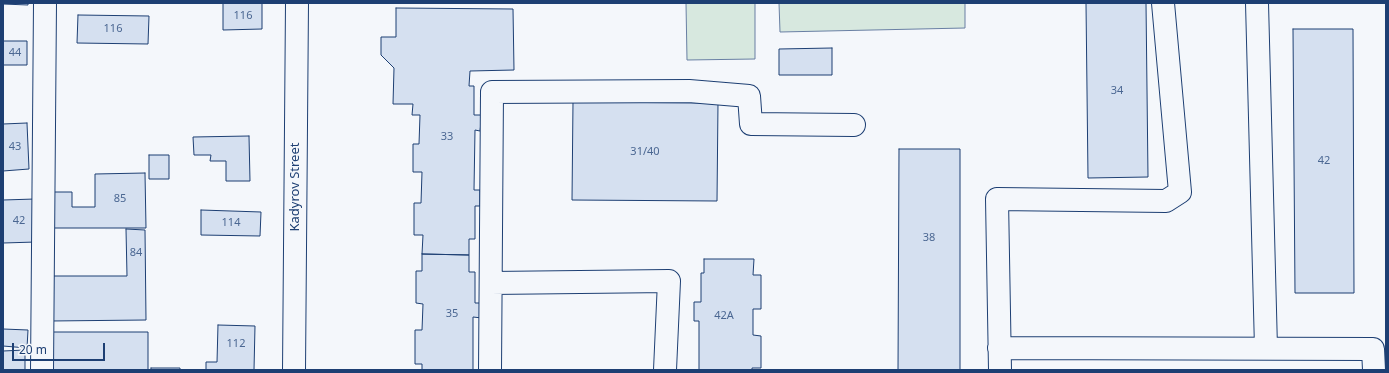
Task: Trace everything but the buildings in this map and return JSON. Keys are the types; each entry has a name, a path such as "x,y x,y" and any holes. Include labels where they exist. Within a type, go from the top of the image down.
{"street":[{"path":"42,370 45,3"},
{"name":"Kadyrov Street","path":"294,370 297,3"},
{"path":"1000,370 997,199 1166,201 1180,192 1163,3"},
{"path":"1257,3 1266,348"},
{"path":"490,370 492,92 689,91 749,96 751,124 854,126"},
{"path":"491,283 669,281 665,370"},
{"path":"999,348 1266,348 1378,356"}],"shaded area":[{"path":"686,3 755,3 755,59 687,60"},
{"path":"779,3 965,3 965,28 780,32"}]}
